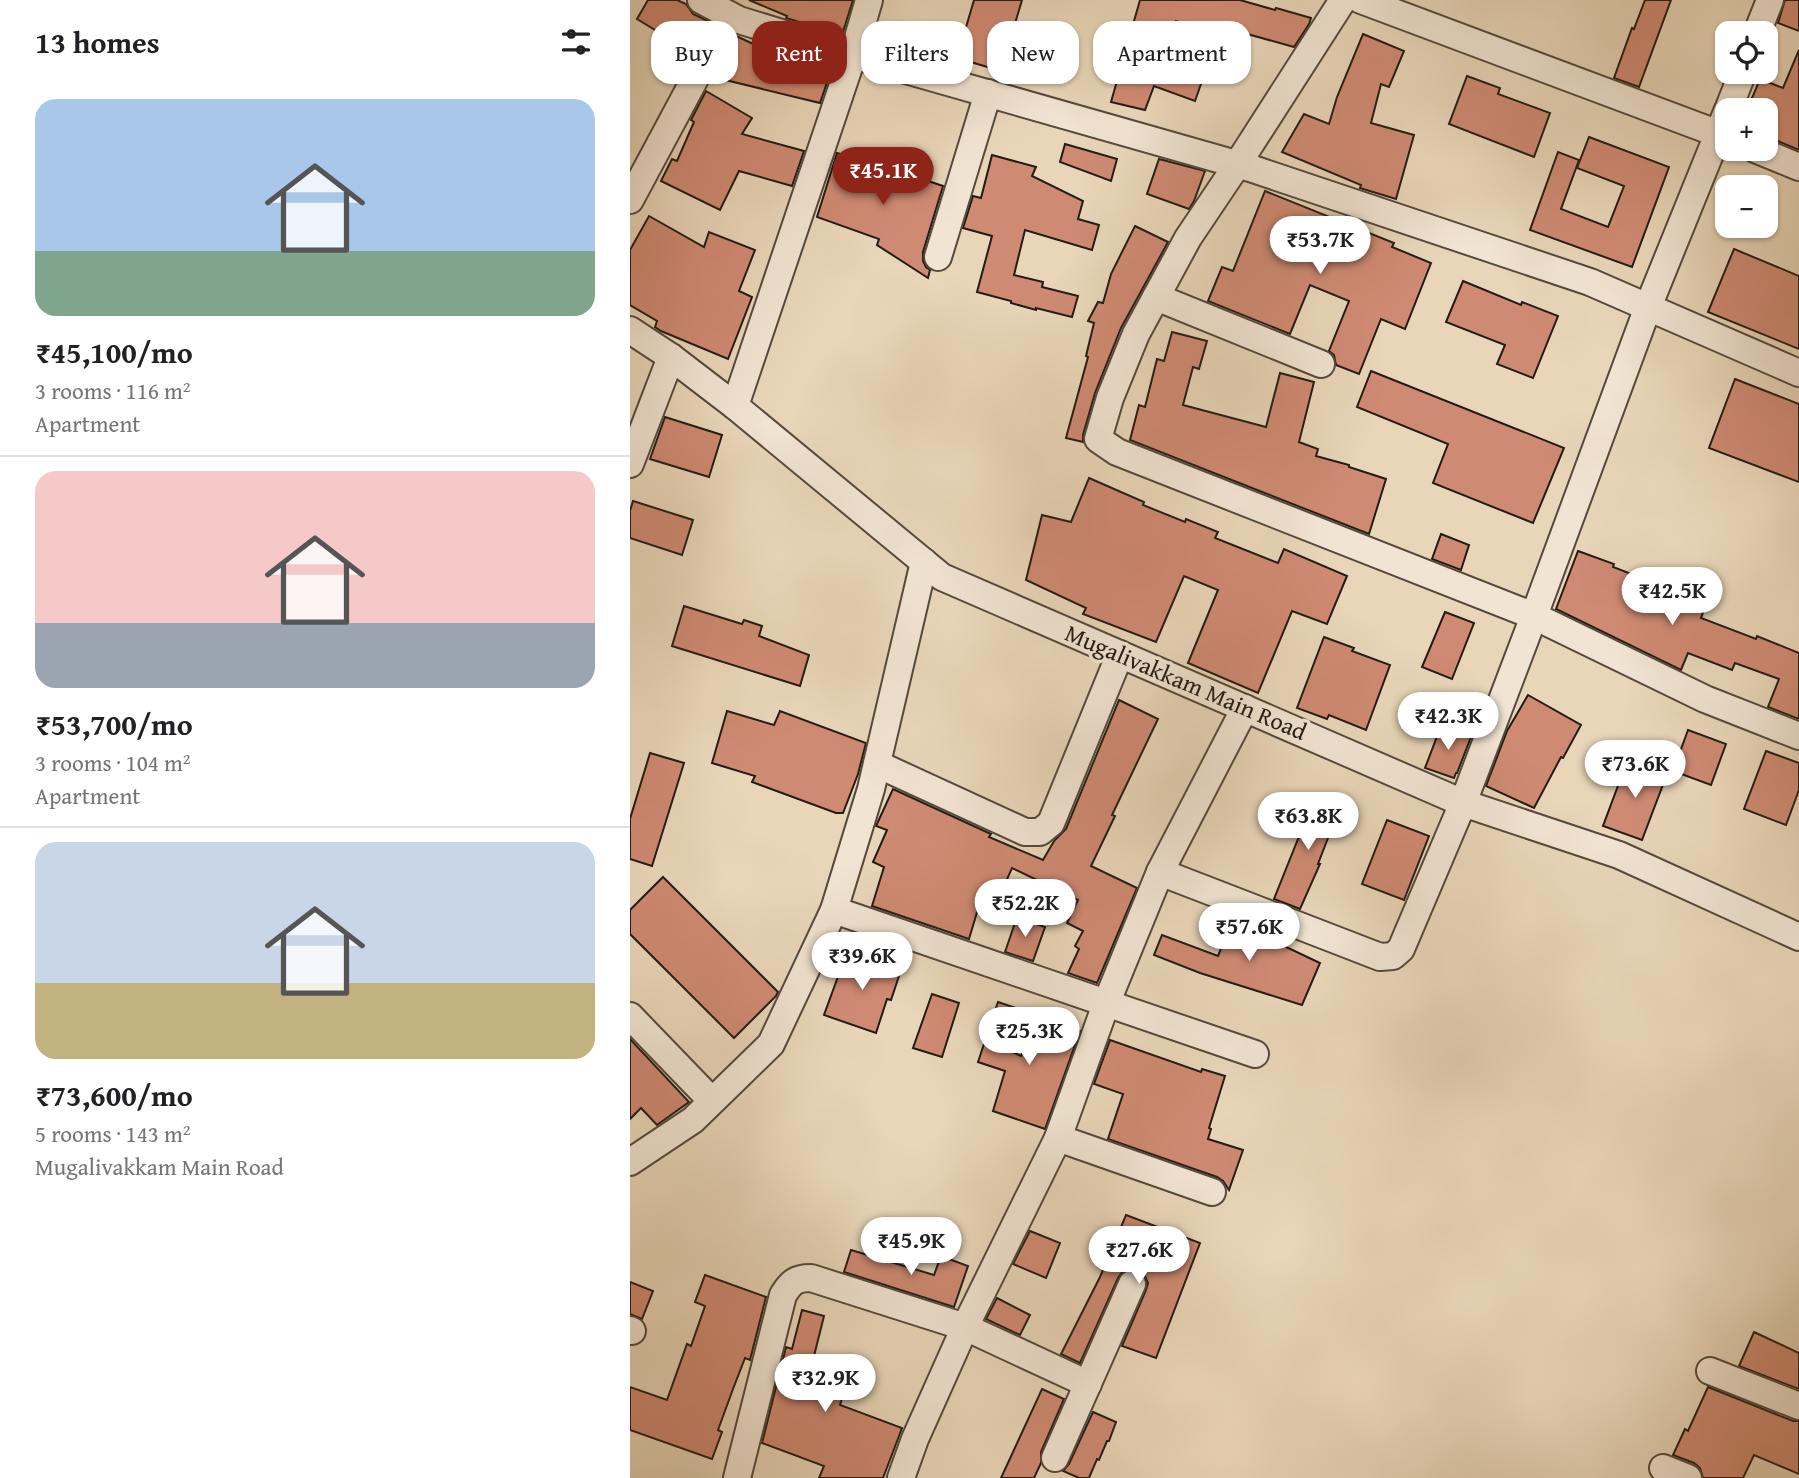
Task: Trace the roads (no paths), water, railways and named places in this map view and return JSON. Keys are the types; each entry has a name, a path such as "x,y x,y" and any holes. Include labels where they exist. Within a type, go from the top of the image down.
{"street":[{"path":"701,0 739,20 1237,165 1590,282 1799,373"},
{"path":"735,406 869,0"},
{"path":"1343,0 1188,238 1136,334 1110,398 1098,436 1100,442 1117,452 1534,616 1705,699 1799,736"},
{"path":"1361,0 1715,120"},
{"path":"1762,21 1770,0"},
{"path":"630,200 729,15"},
{"path":"937,257 988,93"},
{"path":"1160,872 1381,957 1393,956 1401,948 1463,803 1648,307 1715,147"},
{"path":"1778,158 1799,167"},
{"path":"1156,297 1321,364"},
{"name":"Mugalivakkam Main Road","path":"630,330 671,357 735,406 943,577 1463,803 1619,855 1799,937"},
{"path":"630,464 671,357"},
{"path":"630,1162 692,1120 771,1044 834,910 872,789 924,562"},
{"path":"877,764 1024,832 1040,832 1051,823 1120,654"},
{"path":"901,1478 915,1439 965,1327 1058,1138 1106,1004 1160,872 1245,708"},
{"path":"834,910 1255,1054"},
{"path":"630,1016 712,1101"},
{"path":"1058,1138 1212,1192"},
{"path":"737,1478 783,1295 794,1280 811,1278 965,1327 1088,1384"},
{"path":"1055,1458 1132,1284"},
{"path":"1710,1371 1799,1406"},
{"path":"1664,1468 1688,1478"}]}
